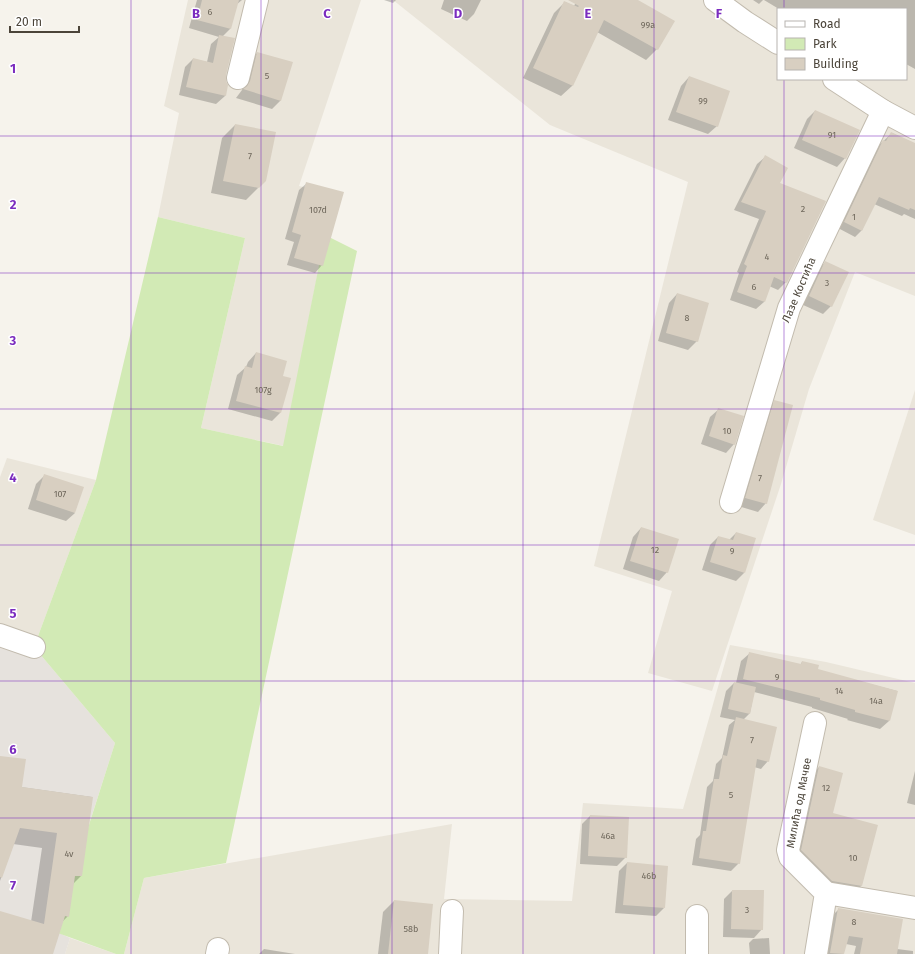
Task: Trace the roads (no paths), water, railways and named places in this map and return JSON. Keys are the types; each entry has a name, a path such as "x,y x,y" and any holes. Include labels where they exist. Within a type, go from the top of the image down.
{"street":[{"path":"238,78 257,0"},
{"path":"715,0 777,43"},
{"path":"836,80 883,111 915,128"},
{"name":"Лазе Костића","path":"731,502 788,308 883,111"},
{"path":"0,635 34,648"},
{"name":"Милића од Мачве","path":"815,723 788,850 790,857 826,893"},
{"path":"816,954 826,893 915,908"},
{"path":"450,954 452,911"},
{"path":"697,916 697,954"}]}
